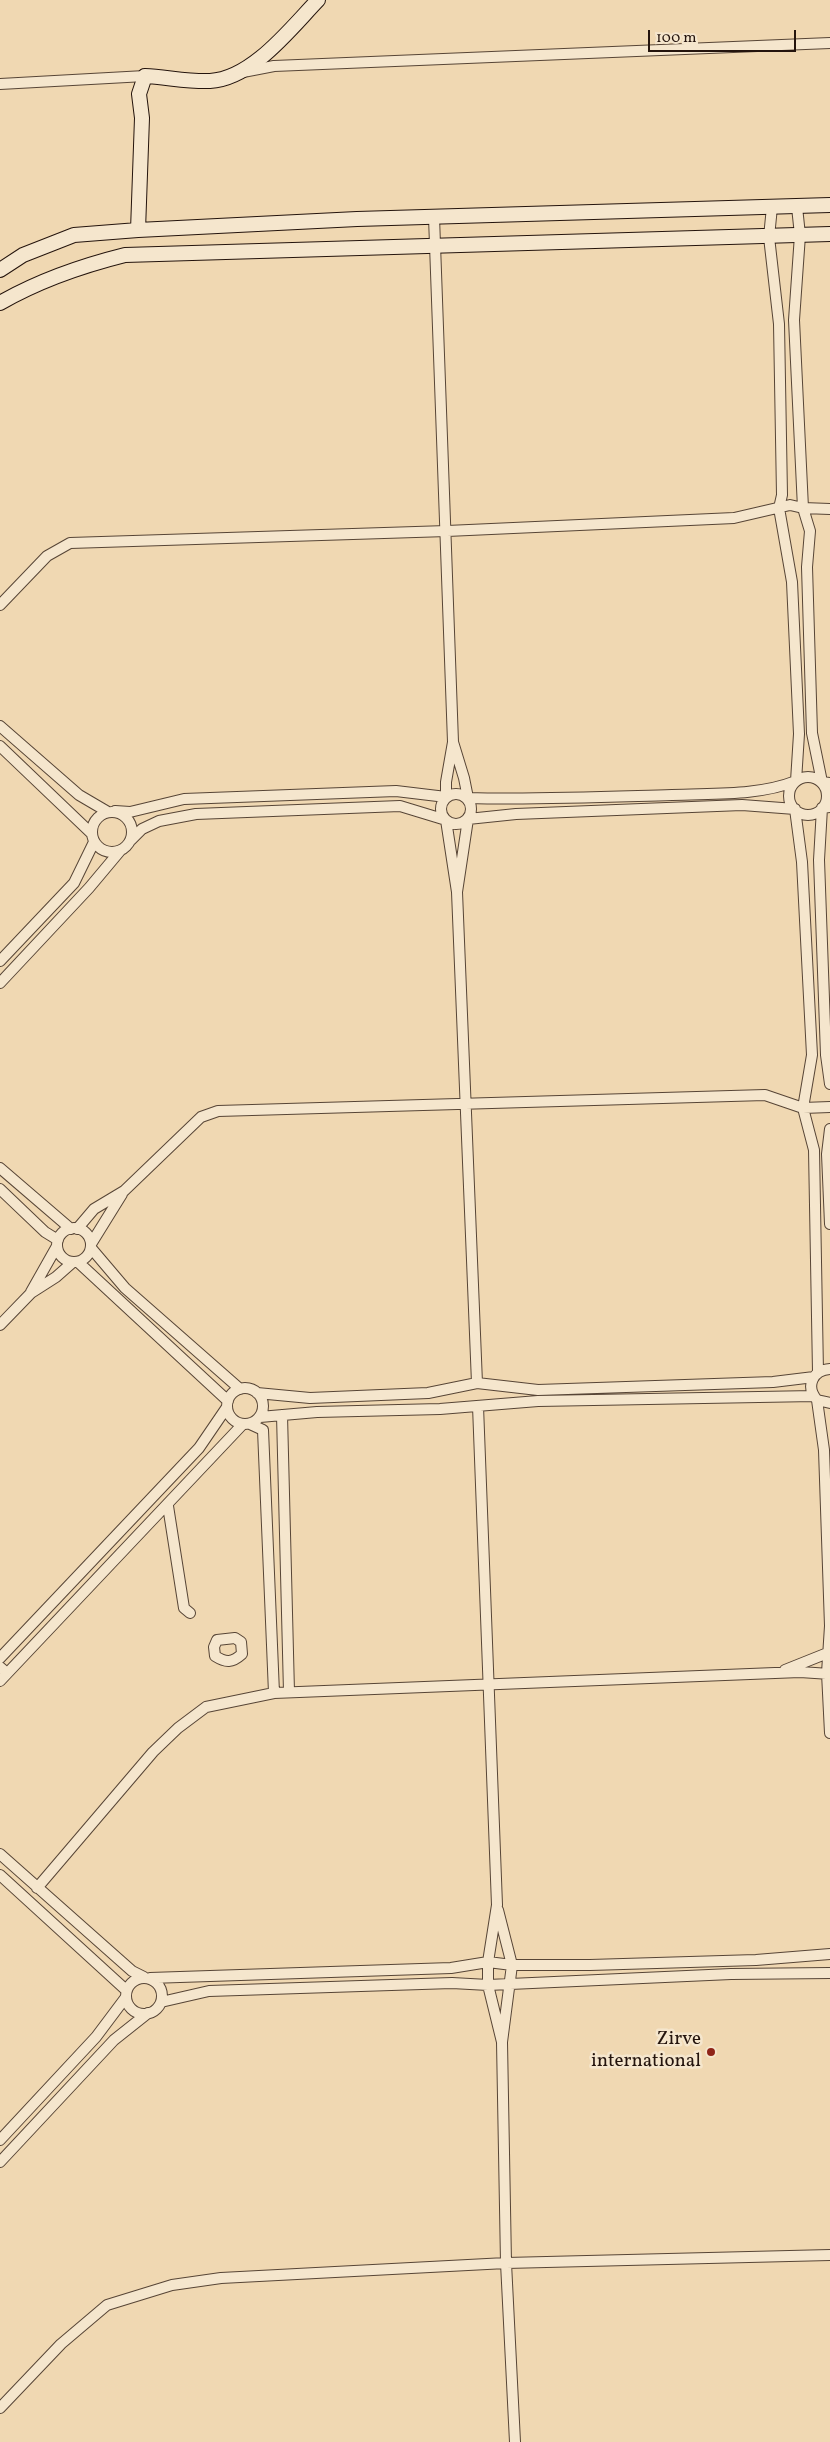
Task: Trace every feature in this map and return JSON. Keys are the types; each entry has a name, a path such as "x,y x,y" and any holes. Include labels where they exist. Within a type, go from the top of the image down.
{"street":[{"path":"238,73 265,55 318,0"},
{"path":"0,84 145,76 211,81 238,73 274,66 339,65 830,43"},
{"path":"138,230 142,118 139,94 145,76"},
{"path":"0,270 22,255 74,235 138,230 434,217 830,205"},
{"path":"796,206 800,235 794,320 803,508 810,530 807,567 812,733 827,792 819,860 826,1056 830,1084"},
{"path":"772,207 769,237 779,324 782,495 779,508 792,582 799,734 796,781 792,786 790,798 795,809 802,862 812,1055 803,1108 814,1150 816,1375 811,1384 816,1398 824,1450 829,1542 830,1733"},
{"path":"434,217 447,532 453,742 446,782 446,797 441,806 441,811 446,820 457,892 477,1383"},
{"path":"0,303 20,291 76,268 125,255 830,234"},
{"path":"0,606 47,556 70,543 447,532 734,518 790,505 803,508 830,509"},
{"path":"0,726 49,771 79,795 127,818 131,824 131,840"},
{"path":"453,742 468,798 472,806 468,819 457,892"},
{"path":"0,746 105,851 120,851"},
{"path":"38,782 49,771"},
{"path":"0,960 74,882 84,866 96,819 112,812 130,812 184,799 396,791 446,797 458,794 468,798 527,800 746,792 783,786 811,777 826,783"},
{"path":"0,983 89,888 120,851 142,829 159,821 196,814 400,806 458,824 468,819 516,814 742,805 795,809 804,814 810,814 826,808"},
{"path":"30,1293 56,1277 75,1262 87,1257 91,1246 124,1192 201,1117 218,1111 466,1102 765,1095 803,1108 830,1107"},
{"path":"830,1129 827,1154 830,1224"},
{"path":"0,1168 51,1214 74,1229 87,1234 91,1246 125,1288 240,1389"},
{"path":"0,1189 58,1243 64,1259 75,1262 227,1404 230,1417 262,1430 274,1693"},
{"path":"0,1325 30,1293 63,1232 74,1229 94,1209 124,1192"},
{"path":"0,1658 198,1448 235,1391 240,1389 247,1388 257,1393 310,1398 428,1393 477,1383 538,1390 773,1382 816,1375 830,1369"},
{"path":"611,1387 611,1400"},
{"path":"257,1393 263,1407 260,1417"},
{"path":"2,1674 247,1424 260,1417 478,1406 538,1400 816,1398 830,1403"},
{"path":"478,1406 497,1905 488,1962 488,1985 502,2042"},
{"path":"282,1415 289,1692"},
{"path":"168,1506 184,1608 190,1613"},
{"path":"777,1674 829,1652"},
{"path":"37,1888 153,1752 178,1728 206,1706 274,1693 289,1692 829,1673"},
{"path":"0,1854 132,1971 147,1978 161,1989 161,2002 154,2011 148,2013 114,2040 0,2162"},
{"path":"0,1875 126,1993 131,2008 136,2012 148,2013"},
{"path":"497,1905 512,1965 508,1984 502,2042 506,2263 516,2442"},
{"path":"0,2140 96,2037 134,1980 147,1978 452,1968 488,1962 512,1965 756,1960 830,1954"},
{"path":"161,2002 209,1990 452,1983 488,1985 731,1974 830,1973"},
{"path":"10,2130 21,2139"},
{"path":"0,2408 61,2344 107,2305 172,2285 221,2278 506,2263 830,2255"}],"place":[{"name":"Zirve international","path":"711,2052"}]}
